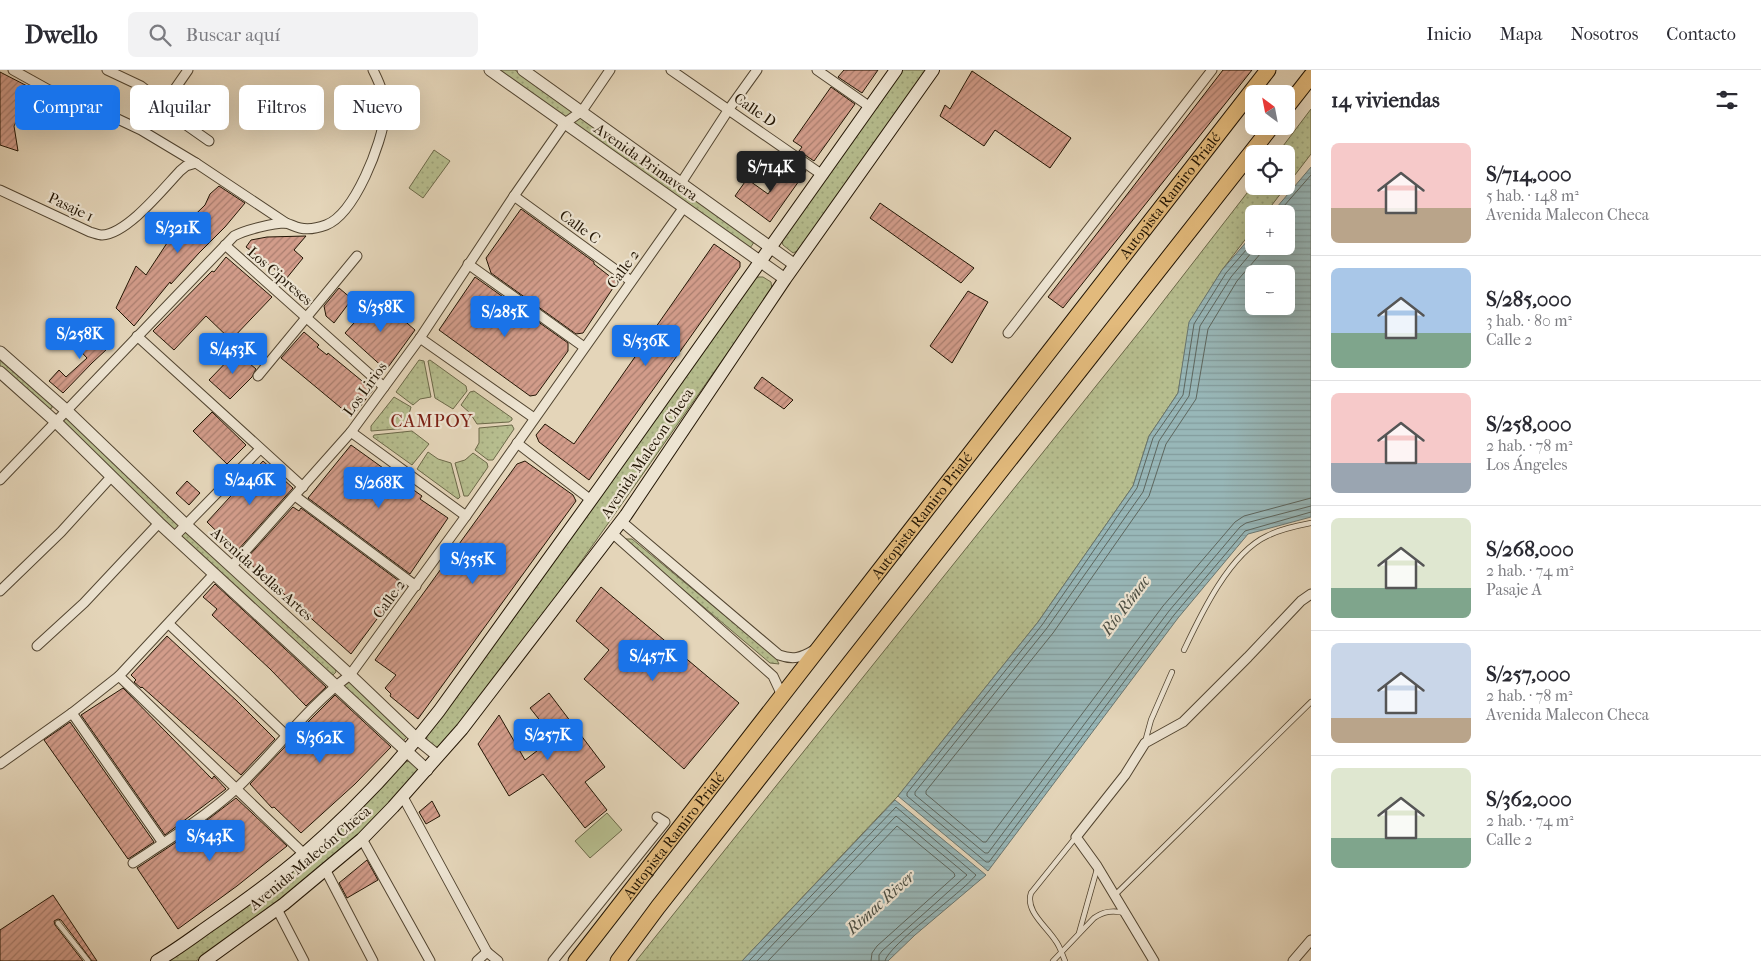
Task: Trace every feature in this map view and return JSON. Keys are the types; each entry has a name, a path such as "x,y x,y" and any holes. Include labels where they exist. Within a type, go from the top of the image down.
{"highway":[{"name":"Autopista Ramiro Prialé","path":"576,961 780,701 1084,304 1268,70"},
{"path":"1295,96 1311,76"},
{"name":"Autopista Ramiro Prialé","path":"618,961 658,907 1265,135"}],"main road":[{"name":"Avenida Malecon Checa","path":"406,752 439,711 592,500 896,70"},
{"name":"Avenida Malecon Checa","path":"427,770 487,698 621,521 795,264 933,70"},
{"name":"Avenida Malecón Checa","path":"157,961 239,904 304,854 340,821 406,752"},
{"name":"Avenida Malecón Checa","path":"205,961 277,909 362,839 427,770"}],"street":[{"path":"13,70 49,90 86,104 133,126 196,163 286,223 300,228 315,229 328,225 339,218 356,195 376,149 385,113 384,98 373,70"},
{"path":"107,70 139,85"},
{"path":"178,85 188,70"},
{"name":"Avenida Primavera","path":"490,70 785,279"},
{"name":"Avenida Primavera","path":"523,70 795,264"},
{"name":"Los Lirios","path":"231,567 351,432 420,338 468,264 565,123 582,111 610,70"},
{"name":"Calle D","path":"672,70 821,174"},
{"path":"681,183 757,70"},
{"path":"817,70 870,107"},
{"path":"1008,333 1212,70"},
{"path":"194,130 210,141"},
{"name":"Pasaje 1","path":"0,190 90,232 102,234 112,232 130,222 180,171 186,166 196,163"},
{"name":"Calle C","path":"514,196 631,281"},
{"name":"Calle 2","path":"133,862 163,843 237,788 336,685 350,675 466,516 684,207"},
{"path":"0,480 234,236 243,231 286,223"},
{"name":"Los Cipreses","path":"225,245 384,387"},
{"path":"258,376 357,256"},
{"path":"468,264 584,347"},
{"path":"137,336 303,487"},
{"path":"420,338 534,418"},
{"name":"Avenida Bellas Artes","path":"0,352 67,410 231,567 438,756"},
{"path":"0,372 56,422 174,538 427,770"},
{"path":"351,432 466,516"},
{"path":"517,443 592,500"},
{"path":"174,538 260,448"},
{"path":"0,591 61,532 111,477"},
{"path":"295,496 416,586"},
{"path":"621,521 779,655 798,658 822,644"},
{"path":"37,646 84,603 159,524"},
{"path":"612,533 773,676 780,691 780,701"},
{"path":"0,764 72,713 119,676 214,574"},
{"path":"1154,961 1097,866 1076,837 1125,775 1145,744 1183,722 1311,594"},
{"path":"169,624 286,735"},
{"path":"119,676 304,854"},
{"path":"72,713 163,843"},
{"path":"402,797 487,952 498,961"},
{"path":"553,961 665,822 657,816"},
{"path":"362,839 430,961"},
{"path":"325,870 373,961"},
{"path":"277,909 304,961"},
{"path":"1293,961 1311,940"},
{"path":"477,961 487,952"}],"lane":[{"path":"1184,650 1207,602 1240,556 1265,536 1284,529 1311,523"},
{"path":"1145,744 1151,720 1172,672"},
{"path":"1115,895 1311,702"},
{"path":"1066,961 1056,940 1030,906 1029,899 1031,893 1076,837"},
{"path":"1078,935 1097,866"},
{"path":"1054,961 1094,918 1101,914 1117,911 1126,914"},
{"path":"58,923 88,961"}],"green space":[{"path":"498,70 515,70 755,241 750,248"},
{"path":"901,70 928,70 801,249 793,253 783,245 781,239"},
{"path":"1311,109 1311,154 1295,175 1295,145 1284,145 1291,135 1295,135 1295,130"},
{"path":"434,150 450,161 423,198 409,188"},
{"path":"1245,195 1280,195 1272,205 1245,205 1245,240 1222,270 1190,322 1178,393 1149,436 1133,486 1038,622 898,796 742,961 636,961 1144,326"},
{"path":"756,277 763,277 771,282 772,290 570,578 486,691 442,746 436,747 427,740 426,735 552,565"},
{"path":"0,357 52,404 52,408 49,409 0,367"},
{"path":"419,360 424,361 431,397 420,399 413,405 396,392"},
{"path":"430,360 466,386 467,391 453,409 435,398 428,361"},
{"path":"474,391 512,418 512,420 509,422 477,424 470,413 461,405 470,392"},
{"path":"394,397 411,407 408,418 410,428 371,431 371,426"},
{"path":"62,417 66,418 335,668 336,672 333,675 329,674 58,421"},
{"path":"512,425 514,429 493,460 488,460 475,450 479,443 479,428"},
{"path":"412,431 429,444 412,465 373,437 374,435"},
{"path":"428,452 438,459 451,463 460,497 458,499 417,469"},
{"path":"473,453 487,463 488,467 468,496 464,496 455,463 465,460"},
{"path":"626,539 632,539 776,658 779,664 770,663 628,543"},
{"path":"347,682 408,736 402,742 344,687 344,684"},
{"path":"411,761 419,772 366,827 316,871 222,944 196,961 166,961 354,815 405,762"},
{"path":"607,813 622,830 590,858 575,841"}],"water":[{"name":"Río Rímac","path":"1311,167 1311,517 1248,534 1178,618 988,871 898,796 1038,622 1133,486 1149,436 1178,393 1189,322 1222,270 1245,243 1245,255 1295,255 1295,205 1279,205 1287,195 1295,195 1295,186"},
{"name":"Rimac River","path":"895,800 986,875 915,935 888,961 742,961"}],"building":[{"path":"844,70 878,70 862,93 838,77"},
{"path":"1223,70 1252,70 1063,308 1048,297"},
{"path":"972,71 1071,138 1050,168 995,130 984,146 940,116 945,105 950,109"},
{"path":"0,72 25,85 15,85 14,126 18,151 0,145"},
{"path":"831,87 855,104 814,161 799,151 802,147 793,141"},
{"path":"791,161 806,171 770,222 735,196 747,179 768,194"},
{"path":"219,186 245,203 171,284 170,282 134,326 116,308 136,266 146,275 169,240 205,205 210,194"},
{"path":"880,203 974,268 961,283 870,218"},
{"path":"521,209 594,262 594,264 617,282 583,333 576,334 491,273 486,258"},
{"path":"306,236 294,250 303,258 286,279 246,247 251,240 267,237"},
{"path":"714,244 740,262 740,267 589,480 539,442 536,435 545,424 574,444"},
{"path":"226,257 272,297 231,340 206,316 174,350 153,331 212,271 214,272"},
{"path":"475,277 568,343 568,351 536,395 530,396 439,330"},
{"path":"339,288 352,299 334,323 326,316 324,306"},
{"path":"968,291 988,302 952,363 930,346"},
{"path":"377,297 415,330 386,370 345,333"},
{"path":"88,328 107,349 63,393 49,381 59,370 66,377 87,358 73,343"},
{"path":"304,332 319,345 317,347 327,355 328,353 373,390 352,417 281,358"},
{"path":"236,352 256,369 252,377 230,399 209,380"},
{"path":"762,377 793,400 784,409 754,388"},
{"path":"212,412 246,445 227,464 193,431"},
{"path":"351,445 422,496 420,499 448,518 410,574 308,498"},
{"path":"263,461 293,488 237,551 207,522"},
{"path":"525,461 573,495 576,501 418,719 390,696 391,694 385,688 396,675 375,660 517,464"},
{"path":"187,481 200,493 189,505 176,493"},
{"path":"293,507 299,511 301,508 403,584 351,654 246,559"},
{"path":"215,584 326,687 306,706 270,669 212,615 217,609 203,597"},
{"path":"601,587 739,703 684,769 584,679 609,650 576,621"},
{"path":"167,636 275,739 241,775 134,682 136,680 131,675"},
{"path":"123,688 212,779 214,776 226,789 165,835 81,715"},
{"path":"549,693 605,767 585,782 607,810 585,828 543,774 509,796 478,744 499,715 525,760 554,738 530,708"},
{"path":"335,695 391,747 355,784 301,833 274,807 272,808 250,784"},
{"path":"70,722 154,842 128,859 44,740"},
{"path":"236,798 287,846 237,886 178,929 137,868 190,833"},
{"path":"432,801 440,816 426,824 419,812"},
{"path":"367,860 378,880 347,898 339,883"},
{"path":"53,895 97,961 92,961 61,920 58,919 54,921 55,925 83,961 0,961 0,930"}],"district":[{"name":"CAMPOY","path":"432,421"}]}
